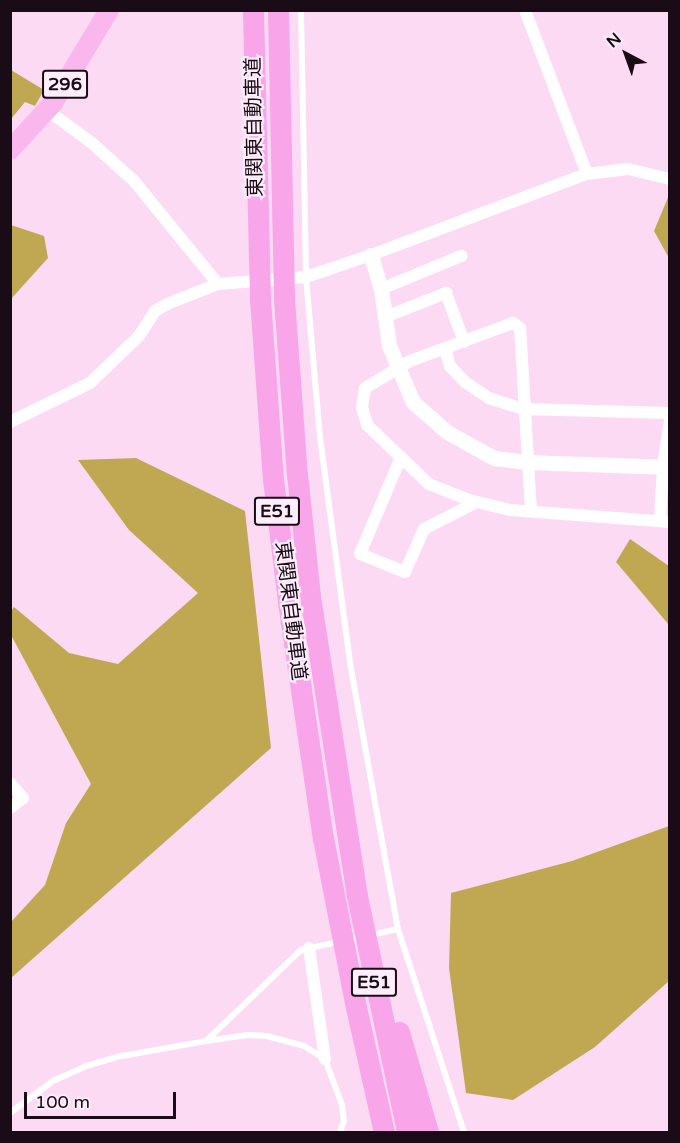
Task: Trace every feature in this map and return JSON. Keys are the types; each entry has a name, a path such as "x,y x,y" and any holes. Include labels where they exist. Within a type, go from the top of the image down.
{"highway":[{"name":"296","path":"10,150 47,110 81,60 109,10"},
{"name":"東関東自動車道","path":"253,10 260,298 273,479 288,602 323,838 356,1007 384,1132"},
{"name":"東関東自動車道","path":"278,10 284,298 297,474 311,608 346,831 368,952 407,1132"},
{"path":"346,831 428,1132"},
{"path":"356,1007 373,1132"}],"street":[{"path":"525,10 587,174"},
{"path":"47,110 92,143 134,181 218,284"},
{"path":"10,422 90,383 139,336 155,311 218,284 301,278 371,255 587,174 628,169 669,179"},
{"path":"371,255 381,289 389,345 413,402 447,432 494,458 527,462 666,467"},
{"path":"381,289 461,256"},
{"path":"385,317 446,293 464,342"},
{"path":"531,511 523,409 520,328 513,322 398,367 365,388 362,408 367,424 429,484 477,502 510,510 665,522 669,420"},
{"path":"445,349 450,366 465,381 489,398 523,409 669,413"},
{"path":"401,457 360,554 405,572 424,529 477,502"},
{"path":"10,783 24,798 10,808"},
{"path":"311,947 325,1059"}],"lane":[{"path":"301,10 301,278 350,663 398,929 464,1132"},
{"path":"206,1041 301,950 398,929"},
{"path":"10,1113 53,1082 87,1066 122,1056 206,1041 248,1035 267,1036 304,1046 325,1059 342,1105 344,1121 340,1132"}],"shaded area":[{"path":"11,70 44,90 35,106 25,102 11,119"},
{"path":"669,195 669,258 654,231"},
{"path":"11,225 44,236 48,258 11,299"},
{"path":"136,458 245,511 271,748 11,978 11,922 45,885 66,823 91,784 11,635 11,611 14,607 69,653 118,664 198,593 129,530 78,460"},
{"path":"630,539 669,566 669,625 616,562"},
{"path":"669,826 669,981 595,1047 513,1100 466,1093 449,968 451,893 572,861"}]}
